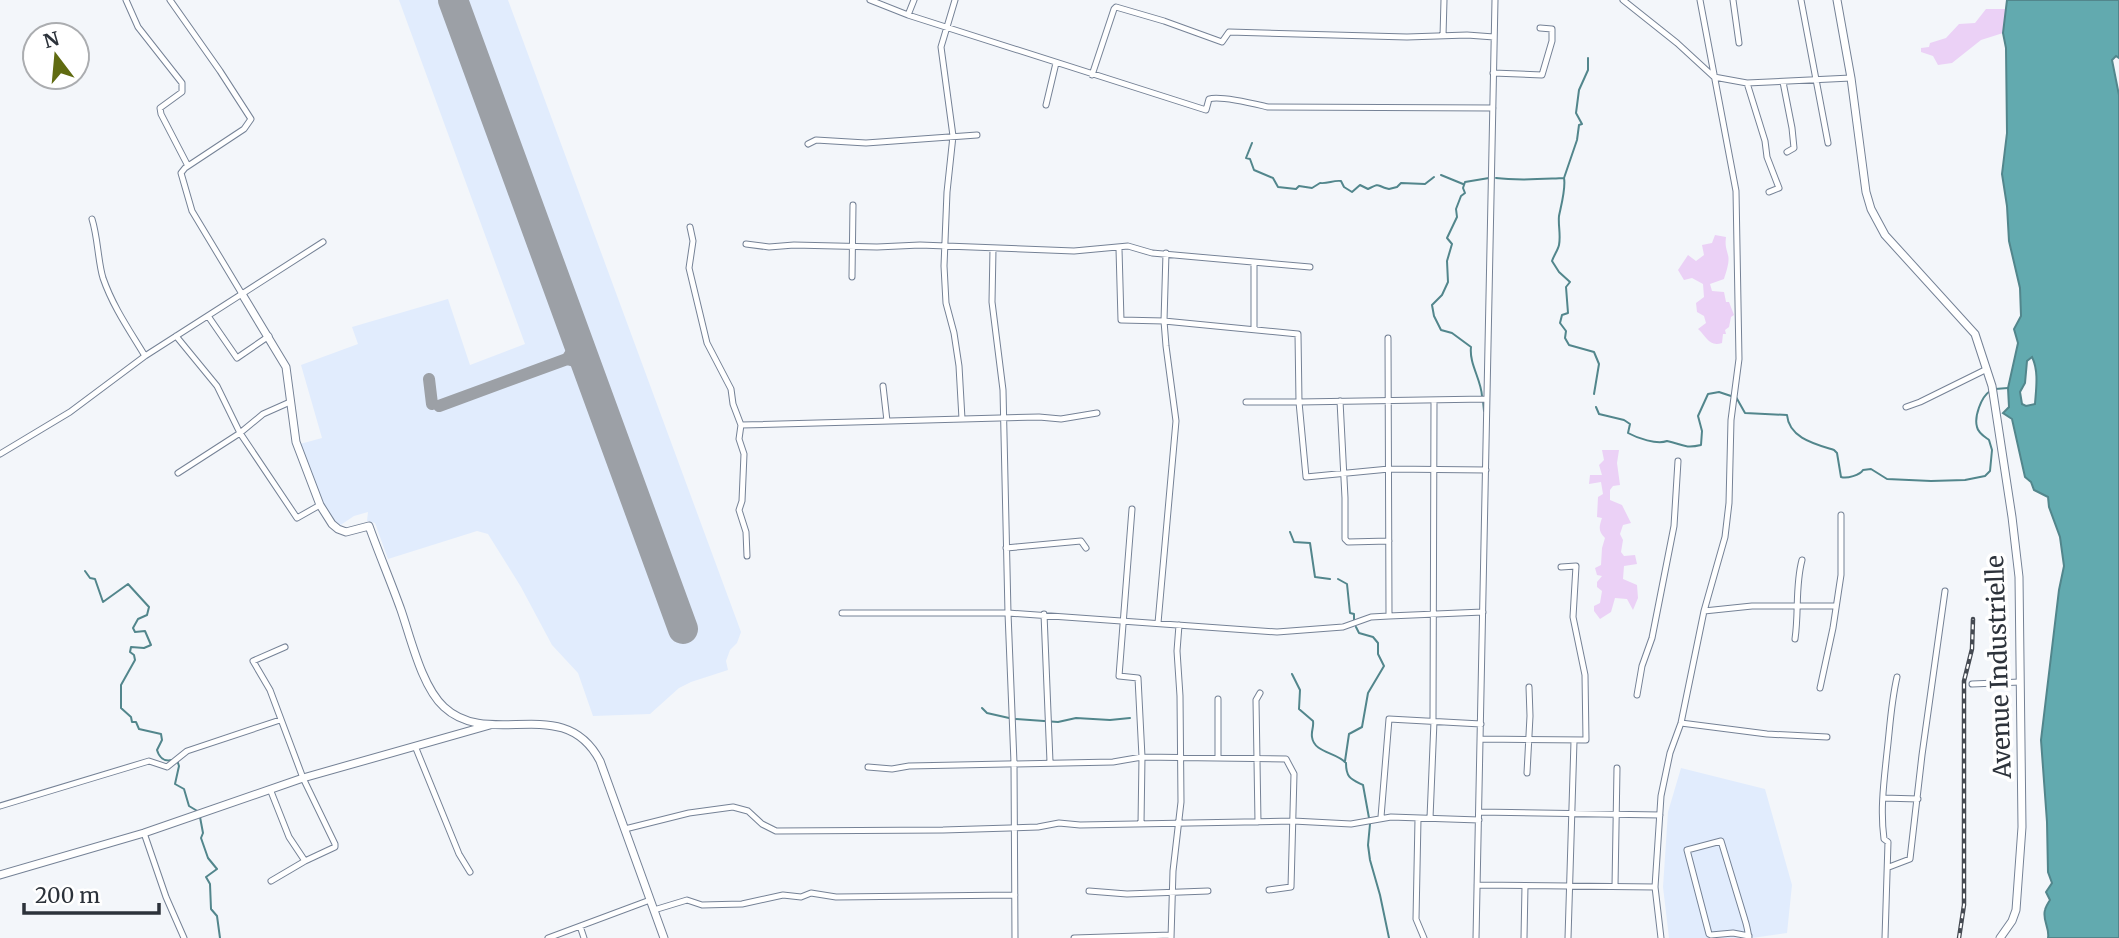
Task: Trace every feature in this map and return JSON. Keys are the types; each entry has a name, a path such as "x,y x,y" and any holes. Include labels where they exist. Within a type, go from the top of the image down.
{"street":[{"path":"126,0 138,27 182,83 182,92 160,108 188,166"},
{"path":"170,0 251,119 244,130 188,166 180,178 192,211 286,367 297,446 320,505 338,529 346,532 369,526 430,689 443,707 462,718 494,724 559,726 575,731 587,740 600,761 664,938"},
{"path":"870,0 908,15 1206,110 1209,99 1216,96 1228,101 1268,107 1493,108"},
{"path":"908,15 914,0"},
{"path":"955,0 941,49 953,136 947,192 946,303 955,337 962,419"},
{"path":"1443,36 1444,0"},
{"path":"1476,938 1495,0"},
{"path":"1623,0 1714,77 1747,83 1851,78"},
{"path":"1661,938 1655,887 1667,763 1681,723 1704,611 1725,537 1734,395 1739,359 1736,191 1700,0"},
{"path":"1733,0 1740,43"},
{"path":"1801,0 1828,143"},
{"name":"Avenue Industrielle","path":"1837,0 1851,78 1866,192 1878,225 1975,334 1993,389 2019,577 2022,827 2016,910 2000,938"},
{"path":"1092,75 1116,7 1222,42 1229,32 1494,37"},
{"path":"1493,73 1542,75 1552,41 1552,29 1540,28"},
{"path":"1046,105 1056,63"},
{"path":"1783,82 1794,148 1787,152"},
{"path":"1747,83 1765,141 1767,157 1779,188 1769,192"},
{"path":"808,144 816,140 866,143 977,135"},
{"path":"852,277 853,205"},
{"path":"92,219 98,240 102,275 113,304 145,356"},
{"path":"690,227 692,245 689,268 707,342 732,389 733,404 741,425 739,439 744,454 742,501 739,510 746,531 747,556"},
{"path":"0,454 70,412 145,356 323,242"},
{"path":"746,244 769,247 794,244 920,245 1074,251 1130,246 1152,253 1310,267"},
{"path":"1119,248 1121,320 1254,328 1298,334 1299,402 1306,477 1389,470 1486,470"},
{"path":"993,249 992,302 1003,390 1014,763 1015,938"},
{"path":"1158,623 1176,421 1164,321 1166,253"},
{"path":"1254,262 1254,328"},
{"path":"208,316 237,358 269,336"},
{"path":"176,336 217,386 240,433 297,518 320,505"},
{"path":"1388,338 1389,615"},
{"path":"1906,407 1987,369"},
{"path":"883,386 887,421"},
{"path":"1247,402 1486,399"},
{"path":"1430,818 1434,400"},
{"path":"1340,401 1345,474 1345,540 1389,541"},
{"path":"178,473 240,433 263,414 290,402"},
{"path":"741,425 1061,419 1097,413"},
{"path":"1637,695 1642,666 1651,645 1675,519 1678,461"},
{"path":"1132,509 1119,676 1138,678 1142,757 1141,824"},
{"path":"1820,688 1841,575 1841,514"},
{"path":"1006,548 1081,541 1086,548"},
{"path":"1795,639 1797,578 1802,560"},
{"path":"1480,739 1586,740 1585,675 1573,617 1576,566 1560,567"},
{"path":"1889,867 1910,859 1945,592"},
{"path":"1704,611 1752,606 1836,606"},
{"path":"842,613 1044,614 1277,632 1343,627 1371,617 1389,615 1483,612"},
{"path":"1044,614 1050,762"},
{"path":"1074,938 1171,937 1181,758 1177,651 1179,625"},
{"path":"271,881 335,846 303,778 270,690 253,661 285,648"},
{"path":"1885,938 1889,867 1888,842 1884,839 1882,826 1883,798 1890,706 1897,677"},
{"path":"1972,684 2020,682"},
{"path":"1527,773 1529,687"},
{"path":"1258,822 1256,700 1260,693"},
{"path":"1218,699 1219,758"},
{"path":"459,733 465,725 462,718"},
{"path":"0,806 149,761 166,767 186,752 280,720"},
{"path":"1381,817 1388,720 1480,724"},
{"path":"1681,723 1767,734 1827,737"},
{"path":"0,875 144,833 303,778 494,724"},
{"path":"1568,938 1574,741"},
{"path":"415,746 459,854 470,872"},
{"path":"868,767 892,769 909,766 1113,762 1142,757 1286,760 1294,774 1291,887 1269,890"},
{"path":"1615,886 1617,768"},
{"path":"270,789 289,837 305,861"},
{"path":"1883,798 1918,799"},
{"path":"625,829 690,813 733,807 748,811 762,824 776,831 1013,828 1059,823 1293,821 1343,824 1381,817 1479,820"},
{"path":"1479,812 1660,815"},
{"path":"1418,819 1416,919 1424,938"},
{"path":"144,833 166,897 184,938"},
{"path":"1721,841 1749,937 1733,933 1711,936 1687,849 1721,841"},
{"path":"1477,886 1655,887"},
{"path":"1524,938 1525,886"},
{"path":"1089,891 1127,894 1208,891"},
{"path":"654,910 687,900 702,905 742,904 783,895 801,897 811,893 836,897 1015,895"},
{"path":"548,938 650,900"},
{"path":"579,926 584,938"}],"shaded area":[{"path":"399,0 508,0 741,632 726,661 728,670 679,688 650,714 593,716 578,673 552,645 521,587 488,534 477,531 388,559 375,523 367,521 368,512 336,525 326,510 300,444 322,438 301,365 358,344 352,327 448,299 470,365 525,344"},
{"path":"1986,9 2006,9 2003,33 1981,40 1952,63 1938,65 1933,56 1921,52 1921,48 1946,38 1959,24 1975,23"},
{"path":"1715,235 1726,237 1728,267 1724,279 1710,284 1712,291 1724,292 1726,302 1729,302 1734,315 1725,330 1726,334 1723,334 1722,343 1718,344 1708,340 1698,329 1706,323 1704,316 1697,312 1696,303 1704,297 1703,284 1692,278 1684,280 1678,270 1688,255 1696,261 1704,255 1702,245 1712,243"},
{"path":"1602,450 1619,450 1617,463 1620,485 1613,486 1610,490 1610,500 1622,505 1631,523 1623,525 1620,534 1623,540 1621,552 1624,556 1635,555 1637,564 1624,566 1623,579 1637,585 1638,598 1633,610 1627,599 1615,598 1611,612 1600,619 1594,606 1600,603 1602,591 1597,587 1597,582 1602,576 1597,575 1595,568 1601,565 1605,538 1600,529 1602,518 1597,517 1598,497 1603,494 1601,482 1589,484 1590,475 1602,475 1599,465 1604,460"},
{"path":"1681,768 1765,789 1792,885 1787,933 1752,938 1669,938 1663,887 1668,812"}],"water":[{"path":"2007,0 2119,0 2119,58 2116,56 2112,60 2119,95 2119,938 2048,938 2044,917 2050,900 2046,892 2052,883 2048,872 2041,740 2064,566 2060,537 2048,497 2034,490 2025,477 2012,419 2003,413 2009,407 2008,388 2018,343 2014,329 2021,316 2020,288 2009,241 2002,174 2007,133 2006,48 2003,33","holes":["2032,357 2036,368 2035,404 2026,406 2022,404 2020,392 2025,383 2027,361"]}],"waterway":[{"path":"1588,58 1588,70 1579,90 1576,113 1582,124 1579,125 1577,140 1564,178 1559,216 1559,245 1552,261 1570,282 1566,287 1568,313 1562,315 1560,323 1566,331 1565,338 1569,345 1594,352 1599,364 1594,394"},
{"path":"1252,143 1246,158 1250,159 1254,170 1273,178 1278,187 1312,188 1320,183 1341,181 1344,187 1352,192 1360,185 1368,189 1377,185 1389,189 1401,183 1425,184 1434,177"},
{"path":"1441,175 1463,184"},
{"path":"1482,396 1471,347 1452,333 1441,330 1432,305 1442,295 1448,282 1447,261 1452,244 1447,238 1457,217 1456,209 1461,196 1465,193 1465,182 1489,178"},
{"path":"1496,178 1564,178"},
{"path":"1995,389 2008,388"},
{"path":"1736,397 1745,413 1787,415 1789,423 1798,435 1834,450 1837,453 1841,477 1853,476 1871,469 1887,479 1931,481 1965,480 1985,476 1990,471 1992,450 1989,440 1982,435 1976,423 1981,402 1990,391"},
{"path":"1596,407 1599,414 1630,424 1628,433 1636,437 1653,442 1667,441 1691,446 1701,445 1702,431 1698,416 1708,394 1719,392 1731,396"},
{"path":"1483,401 1484,411"},
{"path":"1290,532 1294,542 1310,543 1315,577 1330,579"},
{"path":"85,571 90,578 95,579 103,602 128,584 149,607 147,615 138,619 133,628 135,632 145,631 151,645 144,648 131,647 130,652 135,660 121,685 121,708 131,717 132,722 136,722 139,729 161,734 158,753 164,760 172,760"},
{"path":"1338,579 1347,584 1350,613 1354,614 1354,622"},
{"path":"1345,761 1349,734 1362,727 1368,693 1384,666 1378,654 1378,643 1373,637 1359,633 1356,627"},
{"path":"1292,674 1300,690 1299,709 1313,721 1314,742 1321,749 1342,759 1350,777 1363,785 1369,818"},
{"path":"982,708 987,713 1009,718"},
{"path":"1016,719 1058,722 1076,718 1130,718"},
{"path":"177,760 179,766 175,784 184,789 189,806 199,812"},
{"path":"200,817 203,833 201,838 208,858 217,869 206,877 210,884 211,909 217,916 220,938"},
{"path":"1370,824 1370,860 1389,938"}],"taxiway":[{"path":"439,406 567,359 575,347 576,336"},
{"path":"567,359 582,363 588,370"},
{"path":"429,379 432,404"}],"runway":[{"path":"453,0 683,629"}],"railway":[{"path":"1959,938 1964,905 1964,681 1972,649 1973,619"}]}
